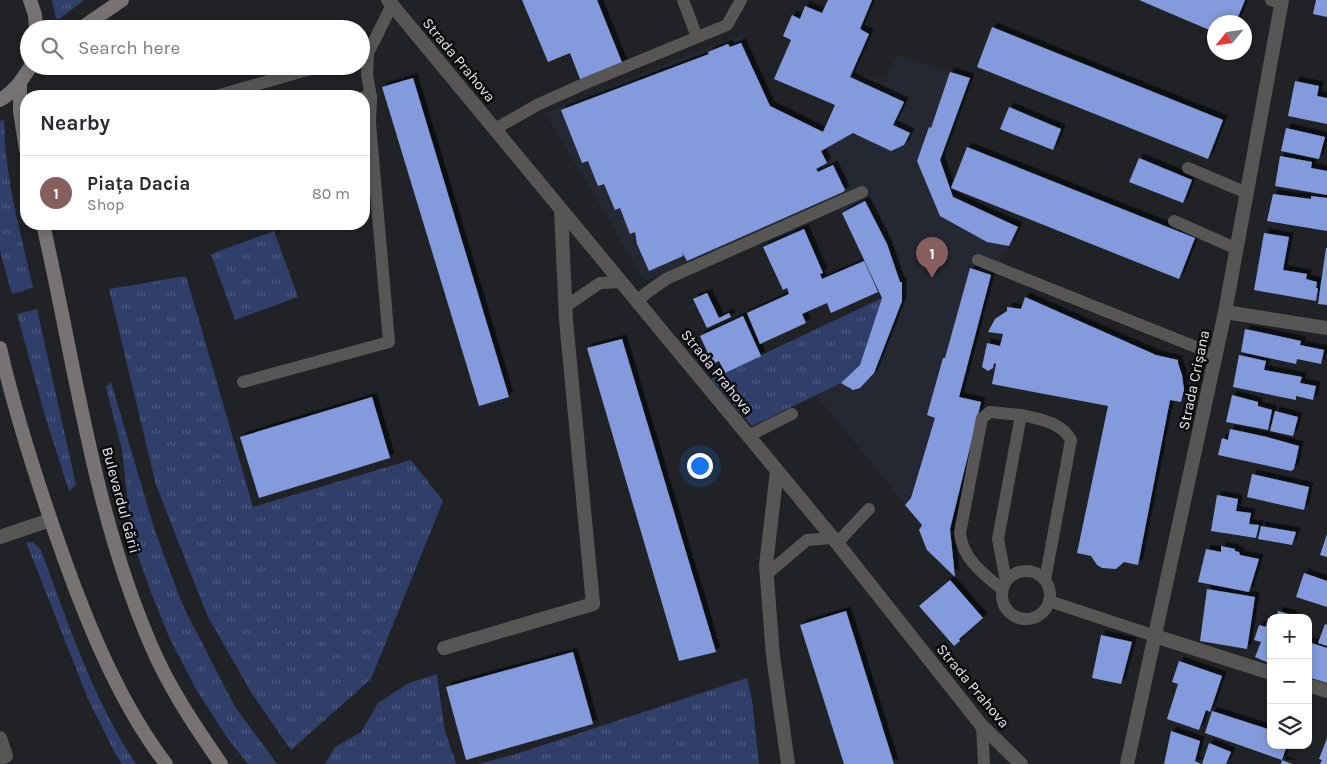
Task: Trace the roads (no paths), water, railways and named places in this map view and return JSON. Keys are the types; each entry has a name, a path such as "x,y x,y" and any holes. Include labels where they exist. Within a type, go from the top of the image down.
{"main road":[{"path":"30,0 35,20"},
{"path":"93,20 122,0"},
{"path":"0,100 20,84 25,75"},
{"path":"20,84 20,111"},
{"name":"Bulevardul Gării","path":"44,230 94,466 124,572 150,643 173,690 195,727 221,764"},
{"path":"0,348 29,455 50,520 90,625 109,668 136,717 166,764"}],"street":[{"name":"Strada Crișana","path":"1127,764 1225,312 1247,193 1278,1"},
{"name":"Strada Prahova","path":"390,2 835,541 982,726 1021,764"},
{"path":"444,648 593,604 566,306 561,210"},
{"path":"1225,312 1327,328"},
{"path":"777,471 766,565 773,656 788,764"},
{"path":"0,537 50,520"},
{"path":"1155,636 1267,672"},
{"path":"1312,686 1327,691"},
{"path":"0,738 6,756 0,758"}],"lane":[{"path":"683,0 697,37"},
{"path":"495,129 537,105 586,83 727,25 741,0"},
{"path":"370,42 390,2"},
{"path":"237,90 290,75"},
{"path":"367,75 367,90"},
{"path":"243,382 389,342 370,123"},
{"path":"1188,168 1247,193"},
{"path":"638,302 666,279 768,236 862,192"},
{"path":"1174,221 1236,249"},
{"path":"978,260 1216,356"},
{"path":"566,306 600,283 621,282"},
{"path":"1004,585 980,571 966,554 961,543 960,533 982,418 990,412 1021,415 1053,423 1066,432 1071,440 1045,580"},
{"path":"748,436 792,414"},
{"path":"1004,585 1014,574 1024,570 1039,575 1045,580 1050,592 1050,601 1044,611 1037,616 1024,619 1016,617 1009,612 1003,603 1004,585 998,539 1021,415"},
{"path":"767,574 807,540 835,541 869,509"},
{"path":"1050,601 1155,636"},
{"path":"982,726 984,764"}],"place":[{"name":"Piața Dacia","path":"932,278"}]}
